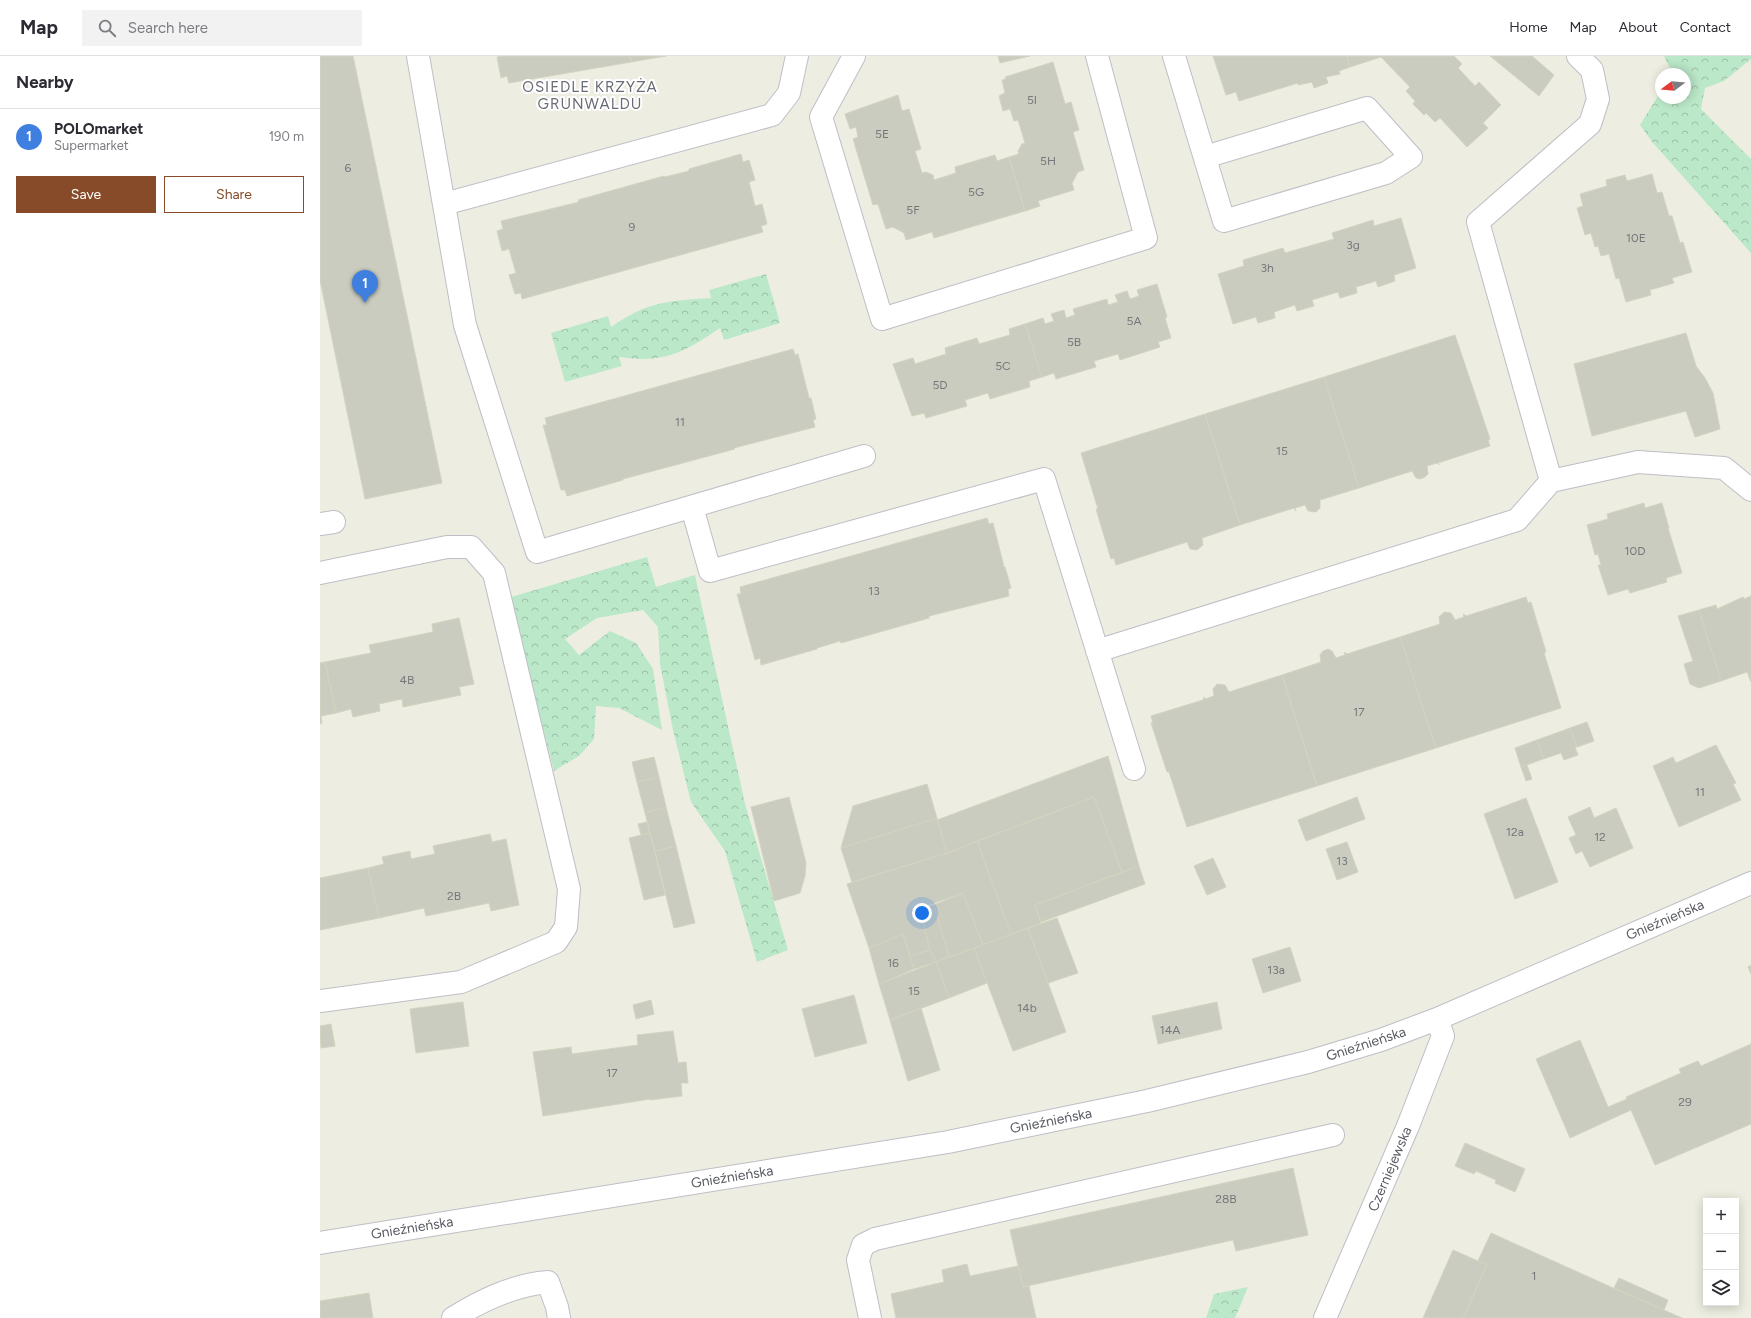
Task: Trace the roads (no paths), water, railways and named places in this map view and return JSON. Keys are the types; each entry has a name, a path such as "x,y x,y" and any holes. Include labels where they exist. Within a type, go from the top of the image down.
{"street":[{"path":"418,56 465,324 537,552 864,456"},
{"path":"444,204 772,115 790,93 797,56"},
{"path":"854,56 821,117 882,318 1146,238 1097,56"},
{"path":"1174,56 1224,221 1386,174 1411,157 1367,108 1205,157"},
{"path":"1551,481 1478,222 1590,124 1598,99 1592,70 1578,56"},
{"path":"1098,651 1517,520 1551,481 1638,462 1724,468 1751,490"},
{"path":"692,507 710,571 1044,479 1134,769"},
{"path":"320,573 447,547 471,547 494,573 569,889 566,927 556,942 461,982 320,1001"},
{"name":"Gnieźnieńska","path":"320,1243 948,1142 1147,1101 1308,1062 1381,1040 1437,1019 1751,883"},
{"name":"Czerniejewska","path":"1325,1318 1408,1126 1443,1036 1437,1019"},
{"path":"870,1318 858,1260 863,1245 875,1239 1333,1135"},
{"path":"453,1318 472,1306 506,1291 529,1284 548,1282 557,1307 559,1318"}],"place":[{"name":"POLOmarket","path":"365,303"}],"district":[{"name":"OSIEDLE KRZYŻA GRUNWALDU","path":"590,96"}]}
